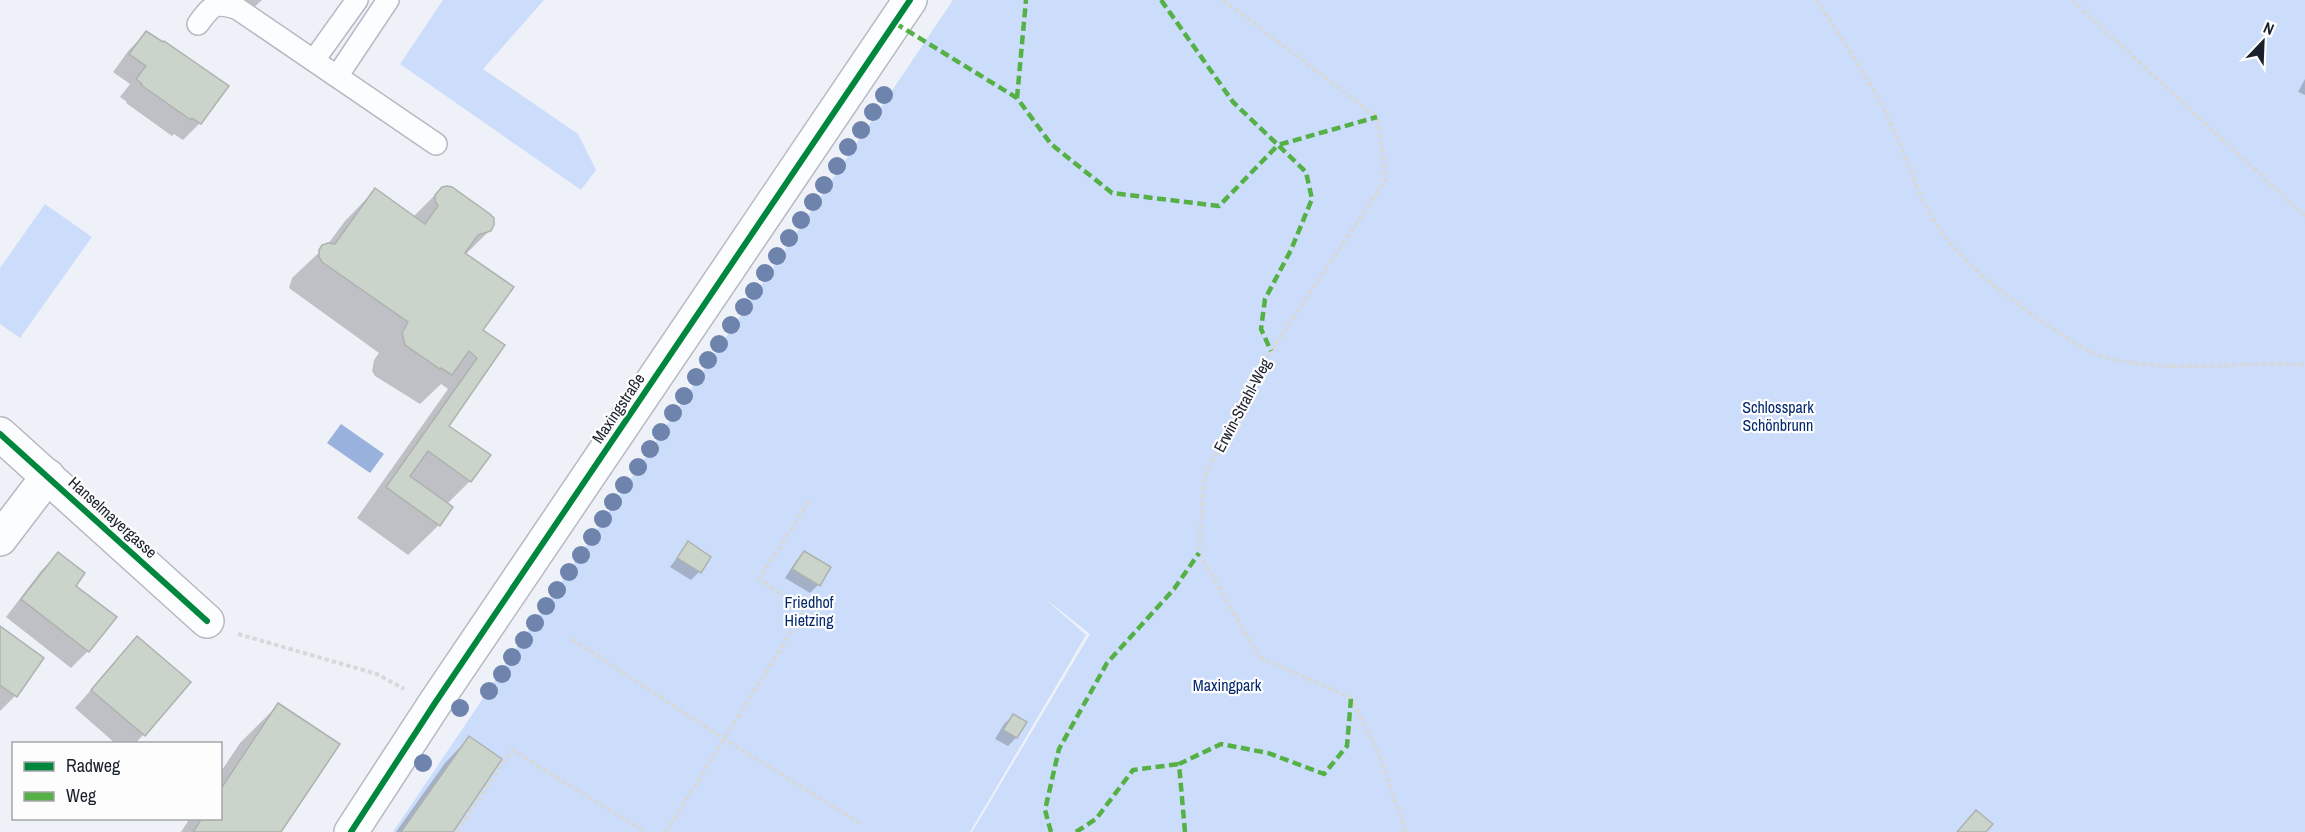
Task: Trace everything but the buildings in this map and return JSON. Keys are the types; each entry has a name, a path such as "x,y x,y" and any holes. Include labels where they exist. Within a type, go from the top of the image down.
{"street":[{"name":"Maxingstraße","path":"351,832 441,693 910,0"},
{"name":"Hanselmayergasse","path":"0,434 207,621"},
{"path":"0,539 48,477"}],"lane":[{"path":"314,60 357,0"},
{"path":"338,75 388,0"},
{"path":"198,24 210,7 220,4 238,9 338,75 436,144"}],"path":[{"path":"1816,0 1873,87 1917,187 1943,235 1980,273 2034,315 2079,346 2114,359 2152,365 2284,363 2305,365"},
{"path":"2072,0 2305,216"},
{"path":"666,832 805,610 759,579 810,500"},
{"path":"207,621 251,639 377,674 406,690"},
{"path":"572,639 724,739 863,825"},
{"path":"457,832 512,750 646,832"}],"green space":[{"path":"443,0 544,0 483,69 578,134 596,170 581,190 400,64"},
{"path":"953,0 2305,0 2305,832 972,832 1090,634 1042,596 1086,635 970,832 393,832"},
{"path":"45,204 92,237 20,338 0,324 0,268"}],"shaded area":[{"path":"341,424 384,454 370,473 327,443"}],"marked path":[{"path":"1017,98 1026,0"},
{"path":"1161,0 1233,102 1278,145 1377,117"},
{"path":"895,23 1017,98 1051,144 1112,193 1219,206 1278,145 1306,172 1312,199 1291,250 1265,299 1261,329 1271,351"},
{"path":"1051,832 1045,810 1059,749 1107,663 1174,589 1199,553"},
{"path":"1185,832 1179,764 1221,744 1268,753 1324,774 1347,746 1351,698"},
{"path":"1076,832 1096,819 1133,770 1179,764"}],"cycle path":[{"path":"351,832 435,703 910,0"},
{"path":"0,434 207,621"}],"park label":[{"name":"Schlosspark Schönbrunn","path":"1778,416"},
{"name":"Friedhof Hietzing","path":"809,611"},
{"name":"Maxingpark","path":"1227,685"}]}
